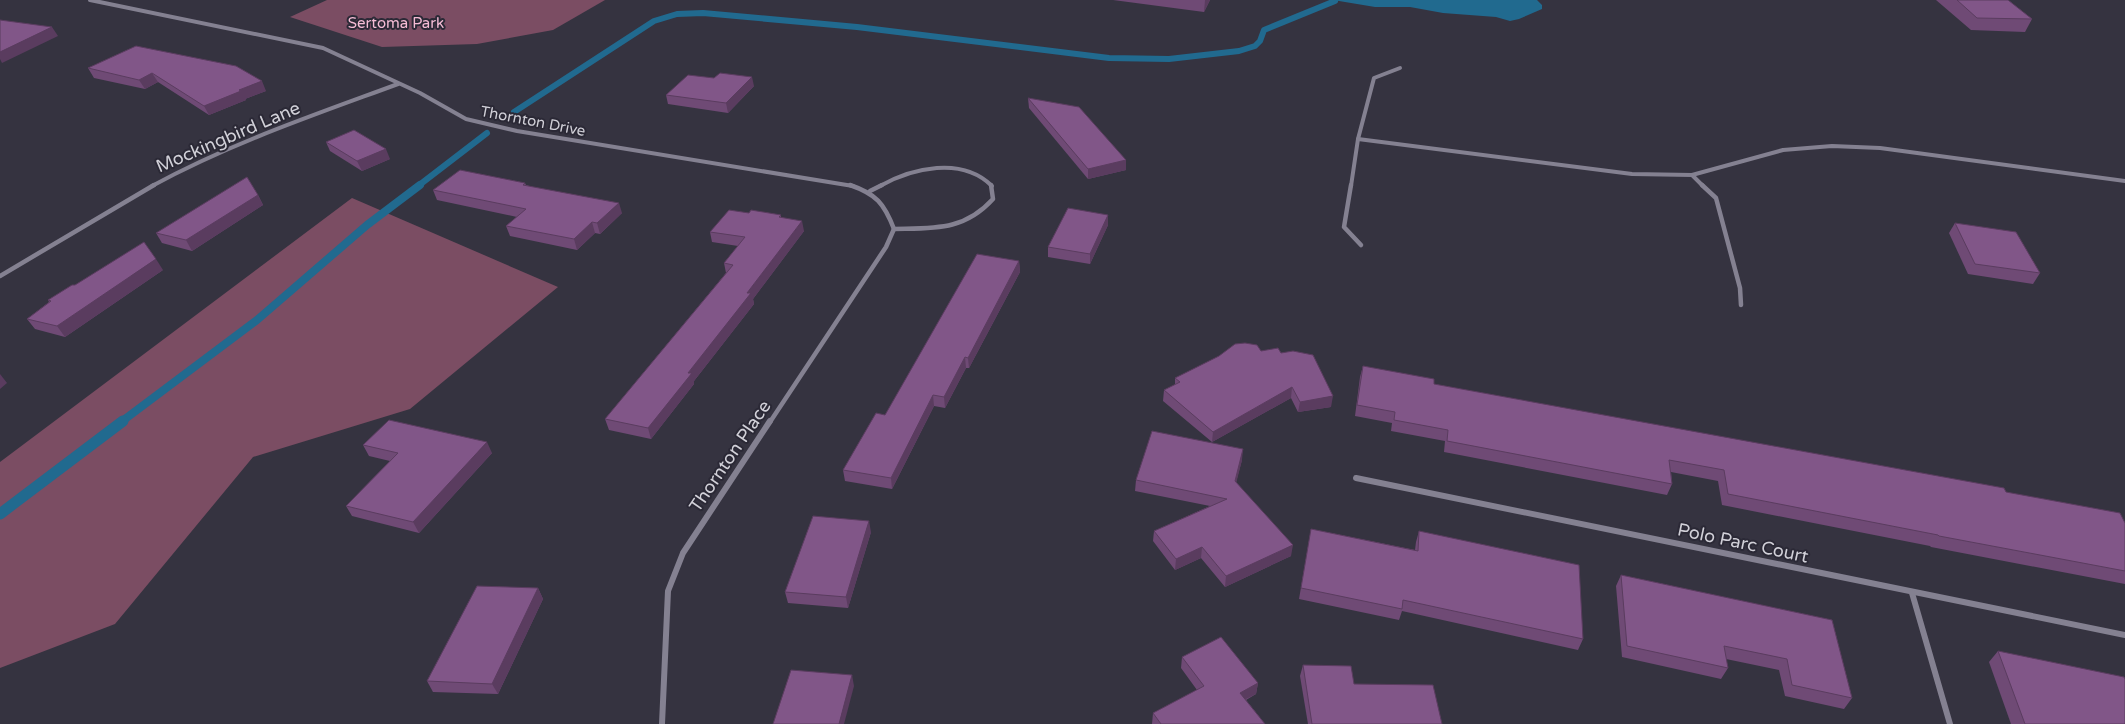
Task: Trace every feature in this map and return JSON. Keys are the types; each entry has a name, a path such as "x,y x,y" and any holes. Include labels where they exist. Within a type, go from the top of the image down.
{"street":[{"name":"Thornton Drive","path":"90,0 323,48 420,93 466,119 517,131 845,182 870,191 886,207 894,229"},
{"path":"1361,245 1344,227 1358,139 1374,78 1400,68"},
{"name":"Mockingbird Lane","path":"0,276 154,184 206,158 284,126 398,84"},
{"path":"1358,139 1632,174 1692,175 1783,150 1832,146 1880,148 2125,181"},
{"path":"870,191 892,179 919,171 946,167 968,171 983,177 992,186 993,199 975,218 948,227 894,229"},
{"path":"1692,175 1716,198 1740,288 1741,305"},
{"name":"Thornton Place","path":"662,724 668,591 683,553 886,247 894,229"},
{"name":"Polo Parc Court","path":"1356,478 1912,594 2125,636"},
{"path":"1912,594 1950,724"}],"green space":[{"name":"Sertoma Park","path":"327,0 605,0 553,30 477,44 382,47 290,17"},
{"path":"352,198 558,287 410,409 253,457 115,624 0,668 0,462"}],"water":[{"path":"1333,0 1537,0 1542,5 1542,9 1510,21 1496,17 1443,13 1410,7 1375,7"}],"building":[{"path":"1957,0 2008,0 2032,19 1977,18"},
{"path":"0,20 52,27 0,52"},
{"path":"136,46 236,66 262,81 204,106 152,73 139,80 88,68"},
{"path":"720,73 752,77 726,103 666,95 688,75 714,78"},
{"path":"1028,98 1079,107 1126,160 1088,169"},
{"path":"354,130 386,149 357,161 326,142"},
{"path":"460,170 525,183 523,185 619,203 597,223 592,222 574,239 506,226 526,209 433,190"},
{"path":"247,177 258,195 186,240 156,233"},
{"path":"1068,208 1108,215 1090,254 1048,247"},
{"path":"729,210 749,213 751,210 802,221 747,293 751,293 688,373 692,373 648,428 605,419 733,265 724,263 745,237 710,232"},
{"path":"1955,223 2016,232 2040,273 1975,264"},
{"path":"144,242 156,259 57,326 27,319 51,301 48,300"},
{"path":"977,254 1019,261 968,358 965,357 944,397 933,395 891,478 843,470 876,413 885,415"},
{"path":"1235,344 1257,345 1261,351 1278,348 1281,353 1293,351 1313,355 1333,396 1300,402 1292,387 1213,432 1164,390 1180,382 1175,378 1219,356"},
{"path":"1363,366 1434,379 1434,384 2004,488 2006,492 2120,513 2125,523 2125,571 1728,494 1724,470 1669,460 1672,484 1447,441 1448,430 1394,420 1395,412 1357,405"},
{"path":"389,420 487,442 413,522 346,506 398,453 363,445"},
{"path":"1152,431 1243,449 1235,481 1293,545 1226,576 1202,547 1176,559 1154,531 1227,499 1136,480"},
{"path":"813,516 869,521 846,597 785,592"},
{"path":"1311,529 1418,551 1419,531 1579,565 1583,639 1403,600 1402,609 1301,588"},
{"path":"1621,575 1832,620 1852,698 1792,685 1787,659 1724,646 1728,668 1627,646"},
{"path":"477,586 538,588 492,684 427,681"},
{"path":"1221,637 1258,683 1240,693 1265,724 1161,724 1153,713 1204,686 1182,657"},
{"path":"1998,651 2124,677 2125,724 2025,724"},
{"path":"1303,665 1351,666 1354,684 1433,685 1442,724 1312,724"},
{"path":"791,670 852,675 839,724 773,724"}],"waterway":[{"path":"514,112 654,21 677,14 703,13 857,27 1109,58 1169,59 1239,51 1255,46 1260,41 1264,30 1335,1"},
{"path":"418,186 487,133"},
{"path":"121,422 257,320 367,225 420,185"},
{"path":"0,514 123,421"}]}
